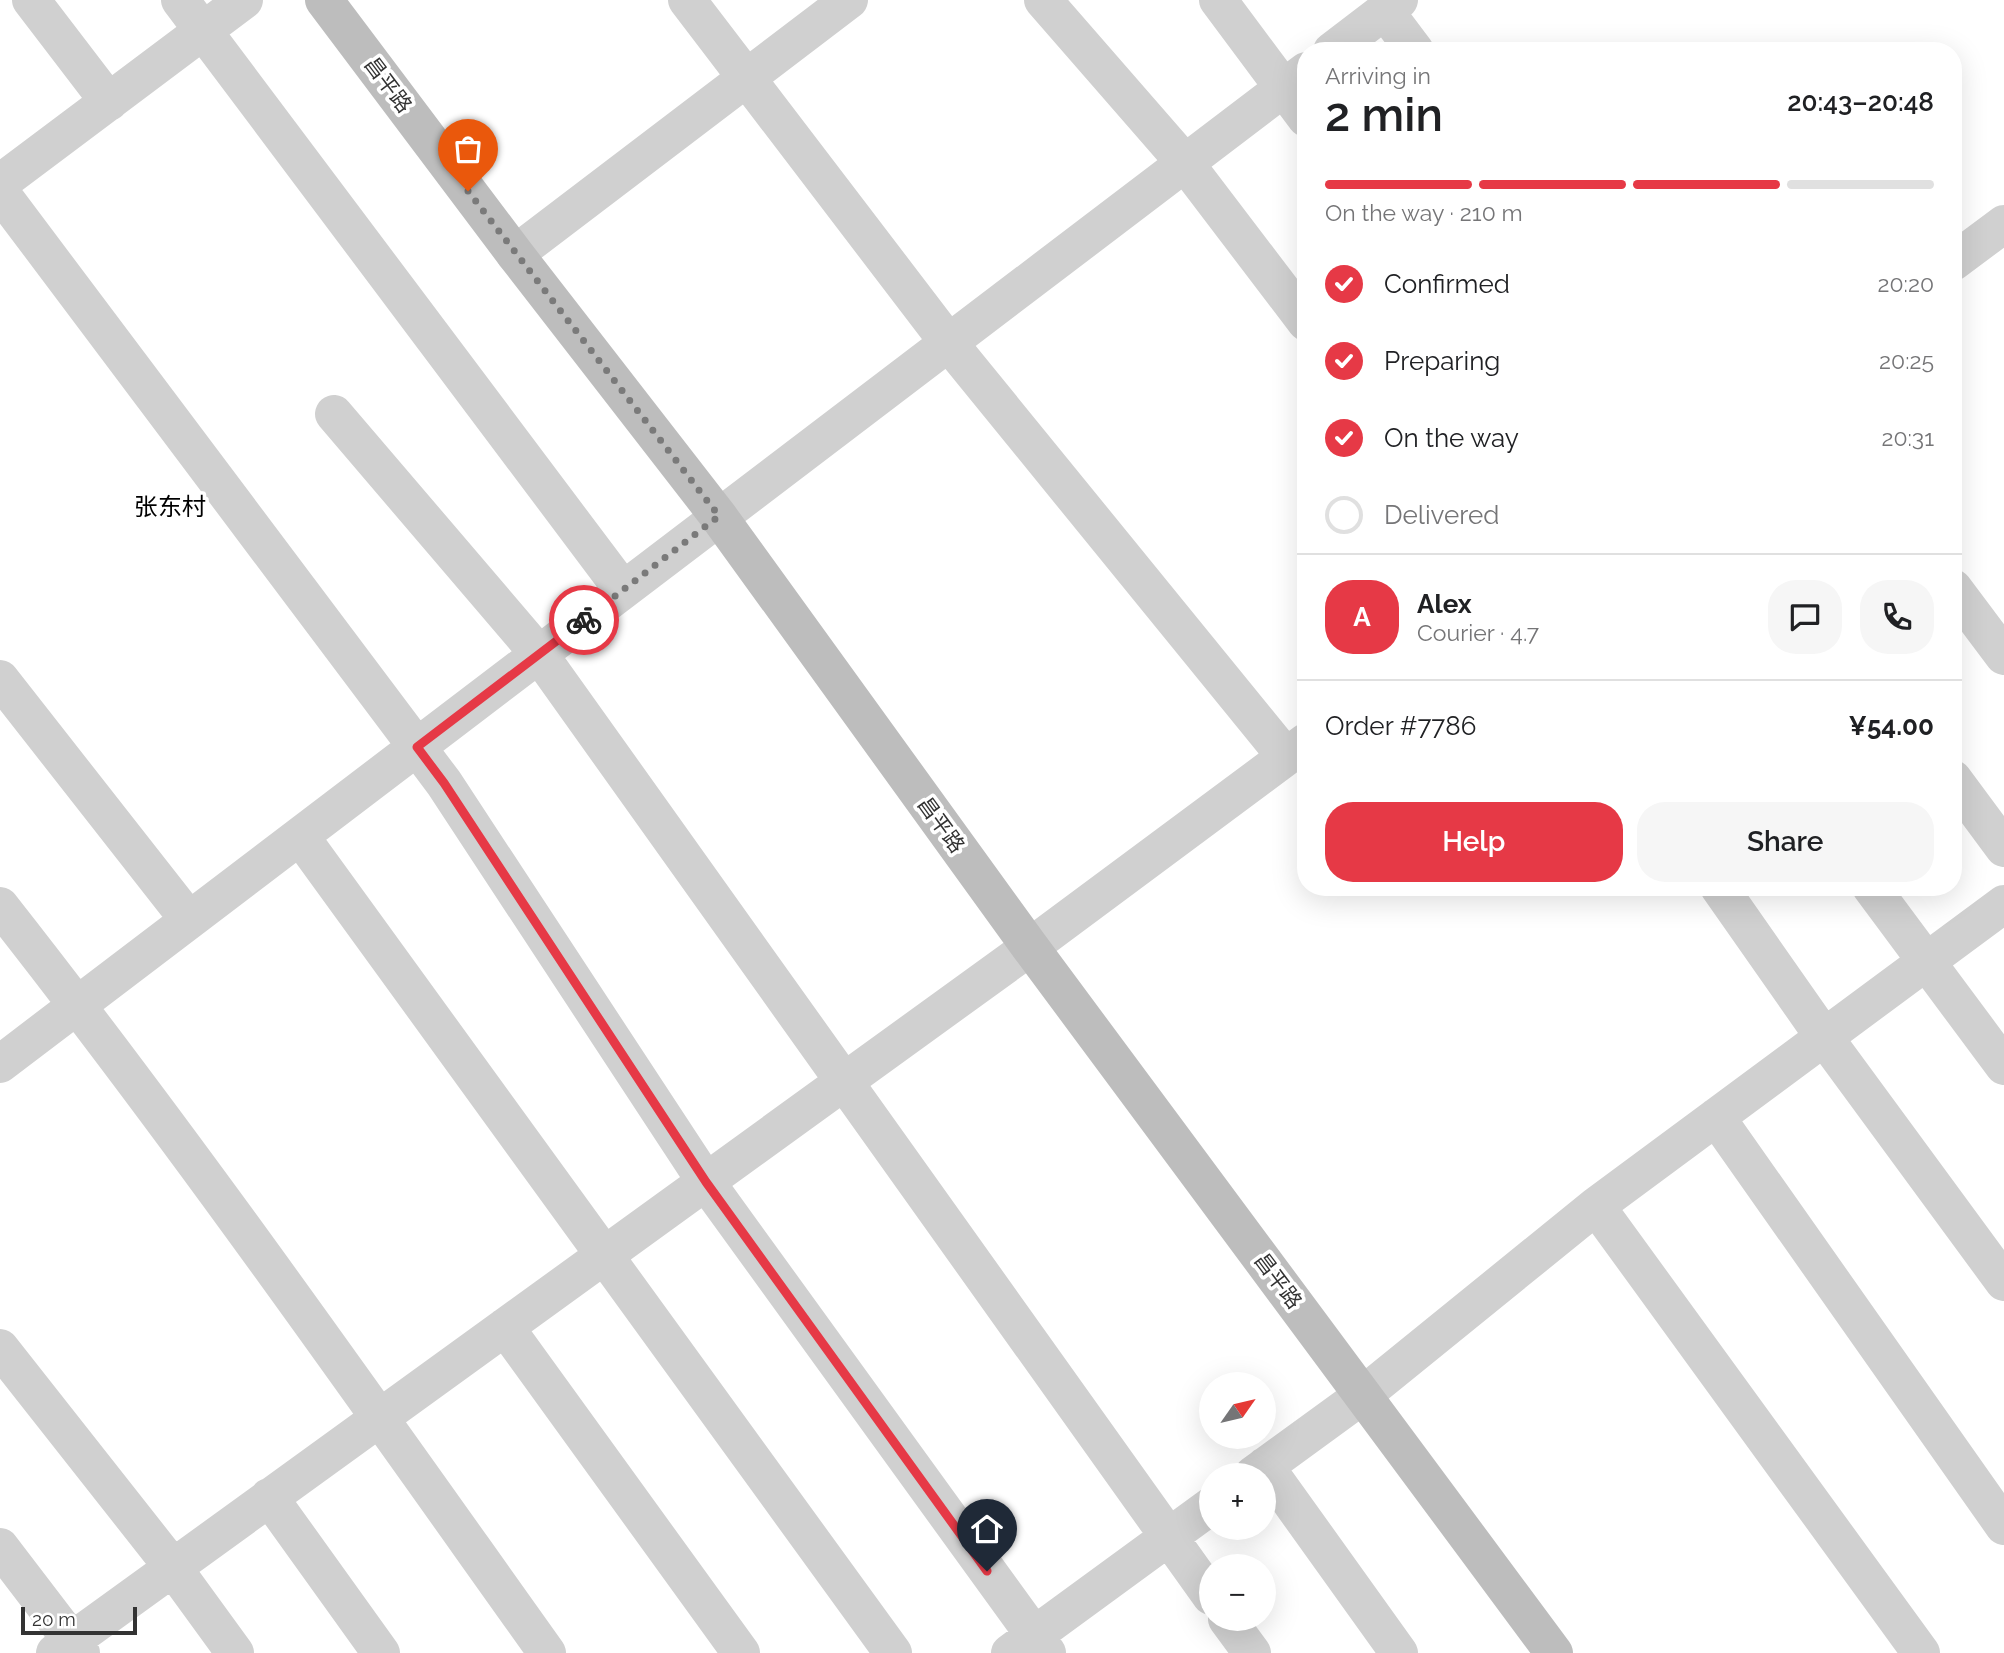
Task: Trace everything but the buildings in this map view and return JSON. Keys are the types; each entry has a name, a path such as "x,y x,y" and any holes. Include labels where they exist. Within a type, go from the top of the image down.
{"main road":[{"name":"昌平路","path":"324,0 515,254 719,516 1030,947 1554,1653"}],"street":[{"path":"31,0 108,102"},
{"path":"180,0 623,590"},
{"path":"0,183 244,0"},
{"path":"0,1547 69,1649 269,1497 1030,947 1296,750 948,342 687,0"},
{"path":"515,254 849,0"},
{"path":"1043,0 1185,163 1297,310"},
{"path":"0,1064 1294,79 1218,0"},
{"path":"1344,42 1392,5 1410,42"},
{"path":"0,192 444,783 706,1182 1030,1647 1199,1515"},
{"path":"1962,255 2004,224"},
{"path":"334,414 539,654 1199,1579"},
{"path":"1962,601 2004,656"},
{"path":"0,679 189,920"},
{"path":"1962,791 2004,848"},
{"path":"300,836 893,1653"},
{"path":"1725,896 1824,1037 2004,1282"},
{"path":"1878,896 2004,1066"},
{"path":"1270,1463 1363,1395 1596,1206 2004,904"},
{"path":"0,906 78,1005 547,1653"},
{"path":"1716,1117 2004,1526"},
{"path":"1596,1206 1921,1653"},
{"path":"505,1327 741,1653"},
{"path":"0,1348 173,1568 235,1653"},
{"path":"1276,1493 1399,1653"},
{"path":"269,1497 381,1653"},
{"path":"1236,1631 1252,1653"}],"way so far":[{"path":"468,191 719,516 584,620"}],"district":[{"name":"张东村","path":"170,507"}],"route":[{"path":"584,620 417,747 444,783 706,1182 987,1571"}]}
